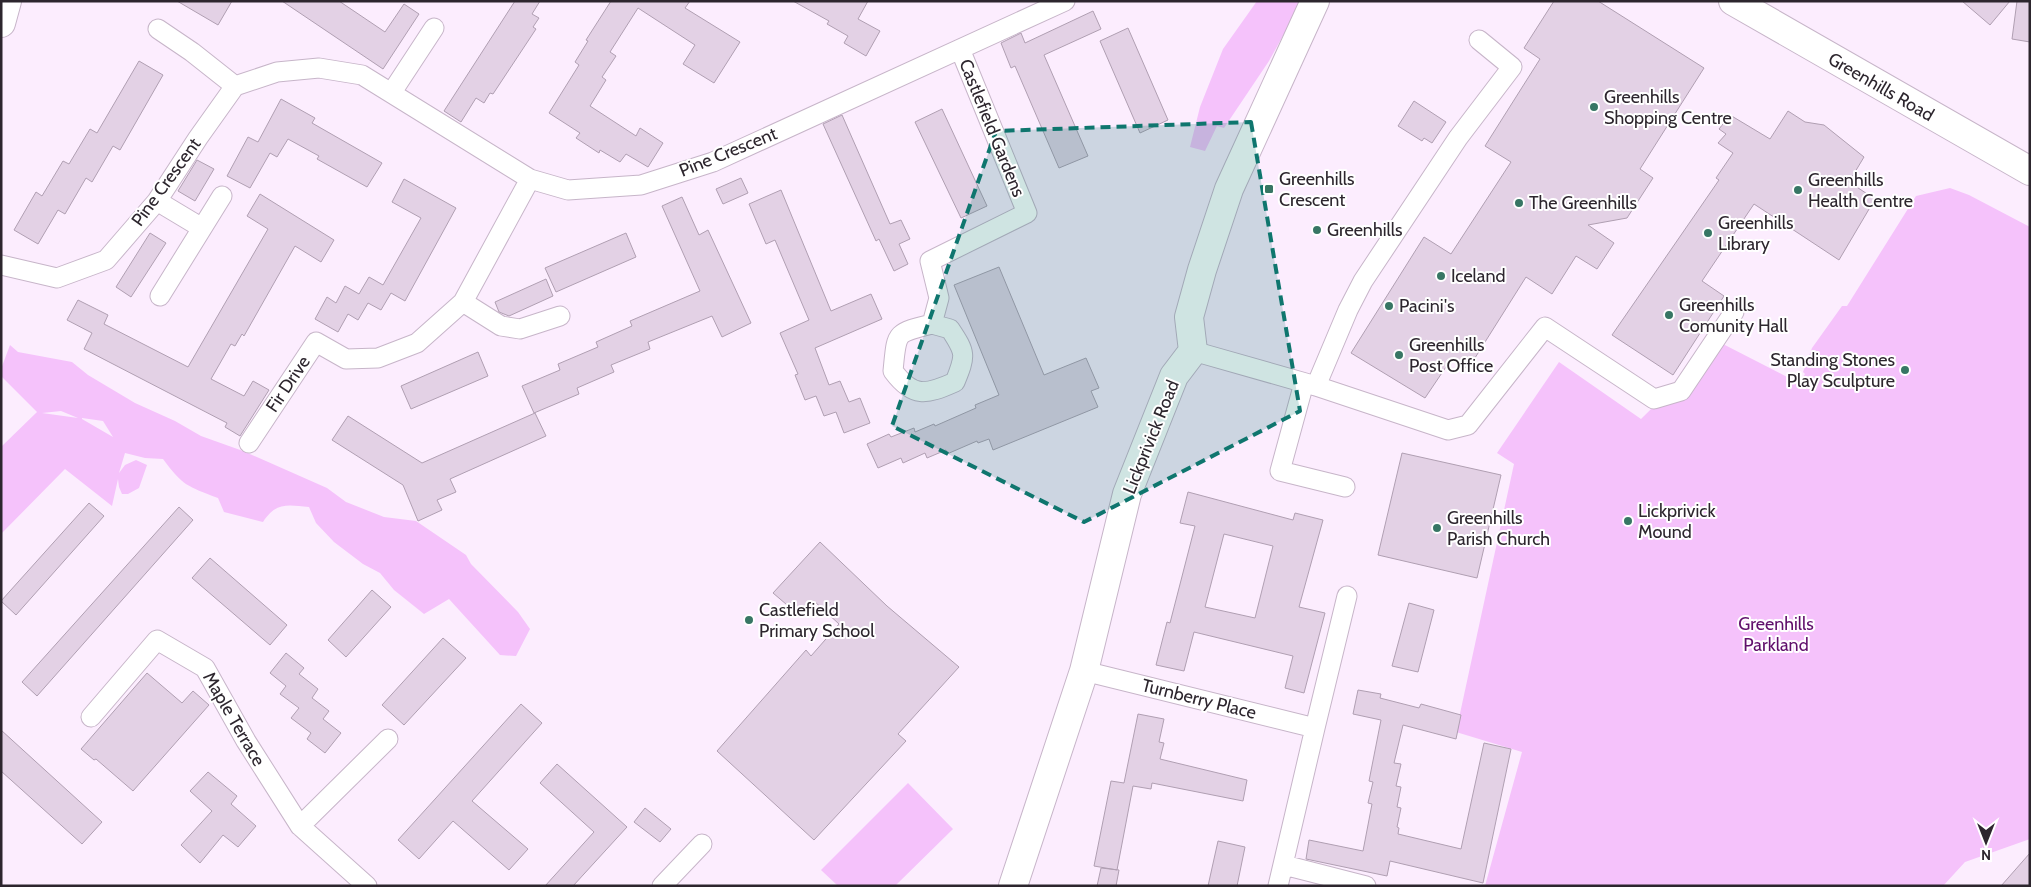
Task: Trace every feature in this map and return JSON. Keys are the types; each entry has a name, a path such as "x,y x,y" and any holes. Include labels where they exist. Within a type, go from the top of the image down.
{"street":[{"path":"1,23 7,1"},
{"name":"Pine Crescent","path":"1,265 57,278 106,260 157,201 235,86 277,72 319,68 362,75 530,179 568,190 641,185 713,162 1065,1"},
{"path":"1315,1 1229,189 1189,316 1193,352 1310,385 1448,430 1468,425 1545,327 1654,399 1681,391 1734,312"},
{"name":"Greenhills Road","path":"1733,1 2030,171"},
{"path":"392,92 434,28"},
{"path":"158,29 192,52 235,86"},
{"path":"1345,488 1280,471 1310,385 1363,281 1458,138 1512,67 1479,40"},
{"name":"Castlefield Gardens","path":"932,324 939,298 930,261 1027,213 960,49"},
{"name":"Fir Drive","path":"249,443 316,342 346,359 378,358 417,343 463,302 530,179"},
{"path":"160,296 222,196"},
{"path":"157,201 202,228"},
{"path":"463,302 500,326 520,329 560,316"},
{"name":"Lickprivick Road","path":"1013,886 1084,671 1127,494 1174,376 1193,352"},
{"path":"1278,886 1346,596"},
{"name":"Maple Terrace","path":"91,717 157,640 205,668 246,742 300,826 367,886"},
{"name":"Turnberry Place","path":"1084,671 1315,728"},
{"path":"300,826 388,739"},
{"path":"662,886 702,844"},
{"path":"1284,865 1366,886"}],"highlighted area":[{"path":"1251,122 1300,411 1084,522 892,426 996,131"}],"green space":[{"path":"1257,1 1302,1 1269,61 1224,128 1217,126 1205,151 1190,147 1200,107 1223,49"},
{"name":"Greenhills Parkland","path":"1950,188 1969,195 2030,227 2030,839 1965,862 1943,886 1485,886 1522,752 1456,732 1514,464 1497,453 1559,362 1641,419 1719,342 1799,383 1805,374 1803,372 1812,348 1842,306 1847,306 1916,196"},
{"path":"10,345 18,352 72,362 88,375 135,403 175,421 201,436 243,451 327,488 346,502 384,517 416,521 466,555 471,564 518,612 530,629 516,656 500,655 449,599 424,614 394,590 380,573 363,564 334,542 316,523 309,507 283,506 273,511 263,522 224,512 218,498 186,484 163,459 145,458 125,453 119,473 125,465 136,460 147,465 139,488 128,494 122,494 118,479 112,506 65,469 1,534 1,447 37,412 1,376 1,369","holes":["61,411 78,418 42,413","82,419 103,421 113,437"]},
{"path":"908,783 953,829 895,886 838,886 821,870"}],"building":[{"path":"177,1 232,1 218,25"},
{"path":"282,1 339,1 385,32 404,4 419,14 383,69"},
{"path":"515,1 540,1 532,14 539,18 533,27 536,29 493,94 490,93 484,103 476,98 461,122 444,111"},
{"path":"611,1 690,1 685,8 740,42 714,83 683,64 695,45 638,8 610,52 616,56 602,77 606,80 590,106 636,136 640,128 663,143 648,167 626,154 620,162 600,150 599,153 576,138 580,133 549,113 579,65 575,62 588,41 586,40"},
{"path":"793,1 868,1 858,19 880,31 866,56 844,43 848,36 827,24 829,21"},
{"path":"1554,1 1598,1 1704,68 1640,169 1653,178 1627,218 1588,225 1614,243 1597,269 1576,256 1552,294 1526,277 1468,369 1452,358 1425,398 1351,353 1424,237 1451,254 1511,162 1485,146 1540,59 1524,48"},
{"path":"1962,1 2010,1 1990,25"},
{"path":"2017,1 2030,1 2030,42 2012,39"},
{"path":"1093,11 1101,29 1044,55 1088,156 1059,168 1015,66 1011,68 1001,43 1021,33 1025,43"},
{"path":"1128,28 1168,120 1140,133 1100,41"},
{"path":"139,61 163,75 120,150 113,146 92,182 86,178 65,214 58,210 38,244 14,230 36,192 42,196 63,161 69,164 90,129 97,133"},
{"path":"281,99 315,118 312,123 382,163 367,187 317,159 319,156 288,139 277,157 270,153 250,188 227,176 248,137 258,142"},
{"path":"1414,101 1446,122 1432,143 1424,138 1422,141 1398,126"},
{"path":"942,109 987,206 961,218 915,122"},
{"path":"1788,111 1805,122 1824,125 1864,157 1849,182 1875,199 1839,260 1754,204 1702,281 1724,296 1673,375 1612,335 1719,180 1716,178 1733,153 1718,143 1726,134 1719,129 1730,115 1770,139"},
{"path":"842,115 890,224 901,220 910,239 899,244 908,264 894,271 879,239 876,241 823,124"},
{"path":"197,160 214,169 195,201 178,191"},
{"path":"741,178 748,193 723,204 716,189"},
{"path":"404,179 456,208 405,301 391,293 381,310 368,303 358,320 348,314 338,332 315,319 327,297 336,303 345,286 359,294 369,277 383,285 421,218 392,202"},
{"path":"781,190 831,311 871,294 882,319 815,348 829,385 840,381 849,402 860,398 870,423 844,433 836,412 824,416 816,396 805,400 795,375 798,374 780,333 809,320 775,240 766,244 749,204"},
{"path":"260,194 334,240 321,262 295,246 244,336 242,334 235,346 231,344 211,379 244,396 253,381 269,390 240,436 225,427 227,423 84,349 92,333 67,320 78,300 108,315 104,324 188,367 268,229 247,216"},
{"path":"682,197 699,235 708,230 751,323 722,337 712,316 648,342 650,349 611,365 614,372 577,388 579,394 534,413 522,386 560,370 558,364 598,347 596,342 632,326 630,321 700,291 662,206"},
{"path":"150,233 166,243 131,297 116,287"},
{"path":"626,233 636,257 556,292 545,268"},
{"path":"999,267 1044,375 1086,358 1099,388 1091,391 1098,407 993,450 989,439 978,443 977,441 947,454 946,450 927,458 925,453 903,463 901,458 878,468 867,444 889,434 891,437 914,428 915,432 934,424 935,426 976,408 975,405 999,395 954,285"},
{"path":"546,279 553,296 509,316 499,312 495,302"},
{"path":"478,352 488,376 411,409 401,386"},
{"path":"535,413 546,436 450,479 456,492 437,500 442,510 418,521 403,485 332,440 348,416 422,463"},
{"name":"Greenhills Parish Church","path":"1402,453 1501,475 1477,578 1378,555"},
{"path":"1188,492 1293,520 1295,513 1323,520 1299,607 1325,613 1304,693 1285,688 1293,656 1194,632 1184,671 1156,665 1167,622 1170,623 1195,526 1180,523","holes":["1224,534 1273,546 1255,618 1205,607"]},
{"path":"89,503 104,516 16,615 1,601"},
{"path":"179,507 193,520 37,696 22,682"},
{"path":"820,542 887,606 959,667 898,734 906,741 814,840 717,751 806,650 811,656 839,624 814,601 800,616 773,593"},
{"path":"210,558 287,625 270,645 192,578"},
{"path":"372,590 391,607 346,657 328,640"},
{"path":"1409,603 1434,610 1418,672 1392,666"},
{"path":"443,638 466,658 404,725 382,705"},
{"path":"286,653 304,668 299,674 318,689 312,698 329,711 323,719 341,733 325,753 307,739 311,733 291,718 299,708 280,694 286,686 270,673"},
{"path":"147,673 182,703 193,691 209,705 133,791 96,759 94,760 81,749"},
{"path":"1358,690 1381,694 1380,698 1419,708 1421,704 1461,715 1456,739 1403,725 1394,763 1401,764 1396,786 1401,787 1397,807 1401,808 1397,827 1399,828 1398,834 1461,849 1484,743 1511,749 1483,883 1390,861 1387,876 1306,859 1309,840 1363,851 1372,804 1368,803 1373,782 1369,781 1381,720 1353,714"},
{"path":"521,704 542,723 472,801 528,849 509,870 453,821 419,859 398,840"},
{"path":"1138,714 1164,719 1159,742 1164,743 1160,759 1247,780 1243,801 1152,783 1151,789 1133,786 1117,870 1094,866 1111,781 1124,783"},
{"path":"1,730 102,822 82,844 1,771"},
{"path":"557,764 627,827 573,886 545,886 594,832 540,783"},
{"path":"208,772 237,796 231,804 256,826 238,847 223,835 200,863 181,845 212,811 190,791"},
{"path":"645,808 671,829 660,842 634,822"},
{"path":"1218,841 1245,847 1237,886 1208,886"},
{"path":"2030,853 2030,886 2001,886"},
{"path":"1101,868 1119,870 1116,886 1097,886"}],"place":[{"name":"Greenhills Shopping Centre","path":"1594,107"},
{"name":"Greenhills Crescent","path":"1269,189"},
{"name":"Greenhills Health Centre","path":"1798,190"},
{"name":"The Greenhills","path":"1519,203"},
{"name":"Greenhills","path":"1317,230"},
{"name":"Greenhills Library","path":"1708,233"},
{"name":"Iceland","path":"1441,276"},
{"name":"Pacini's","path":"1389,306"},
{"name":"Greenhills Comunity Hall","path":"1669,315"},
{"name":"Greenhills Post Office","path":"1399,355"},
{"name":"Standing Stones Play Sculpture","path":"1905,370"},
{"name":"Lickprivick Mound","path":"1628,521"},
{"name":"Greenhills Parish Church","path":"1437,528"},
{"name":"Castlefield Primary School","path":"749,620"}]}
